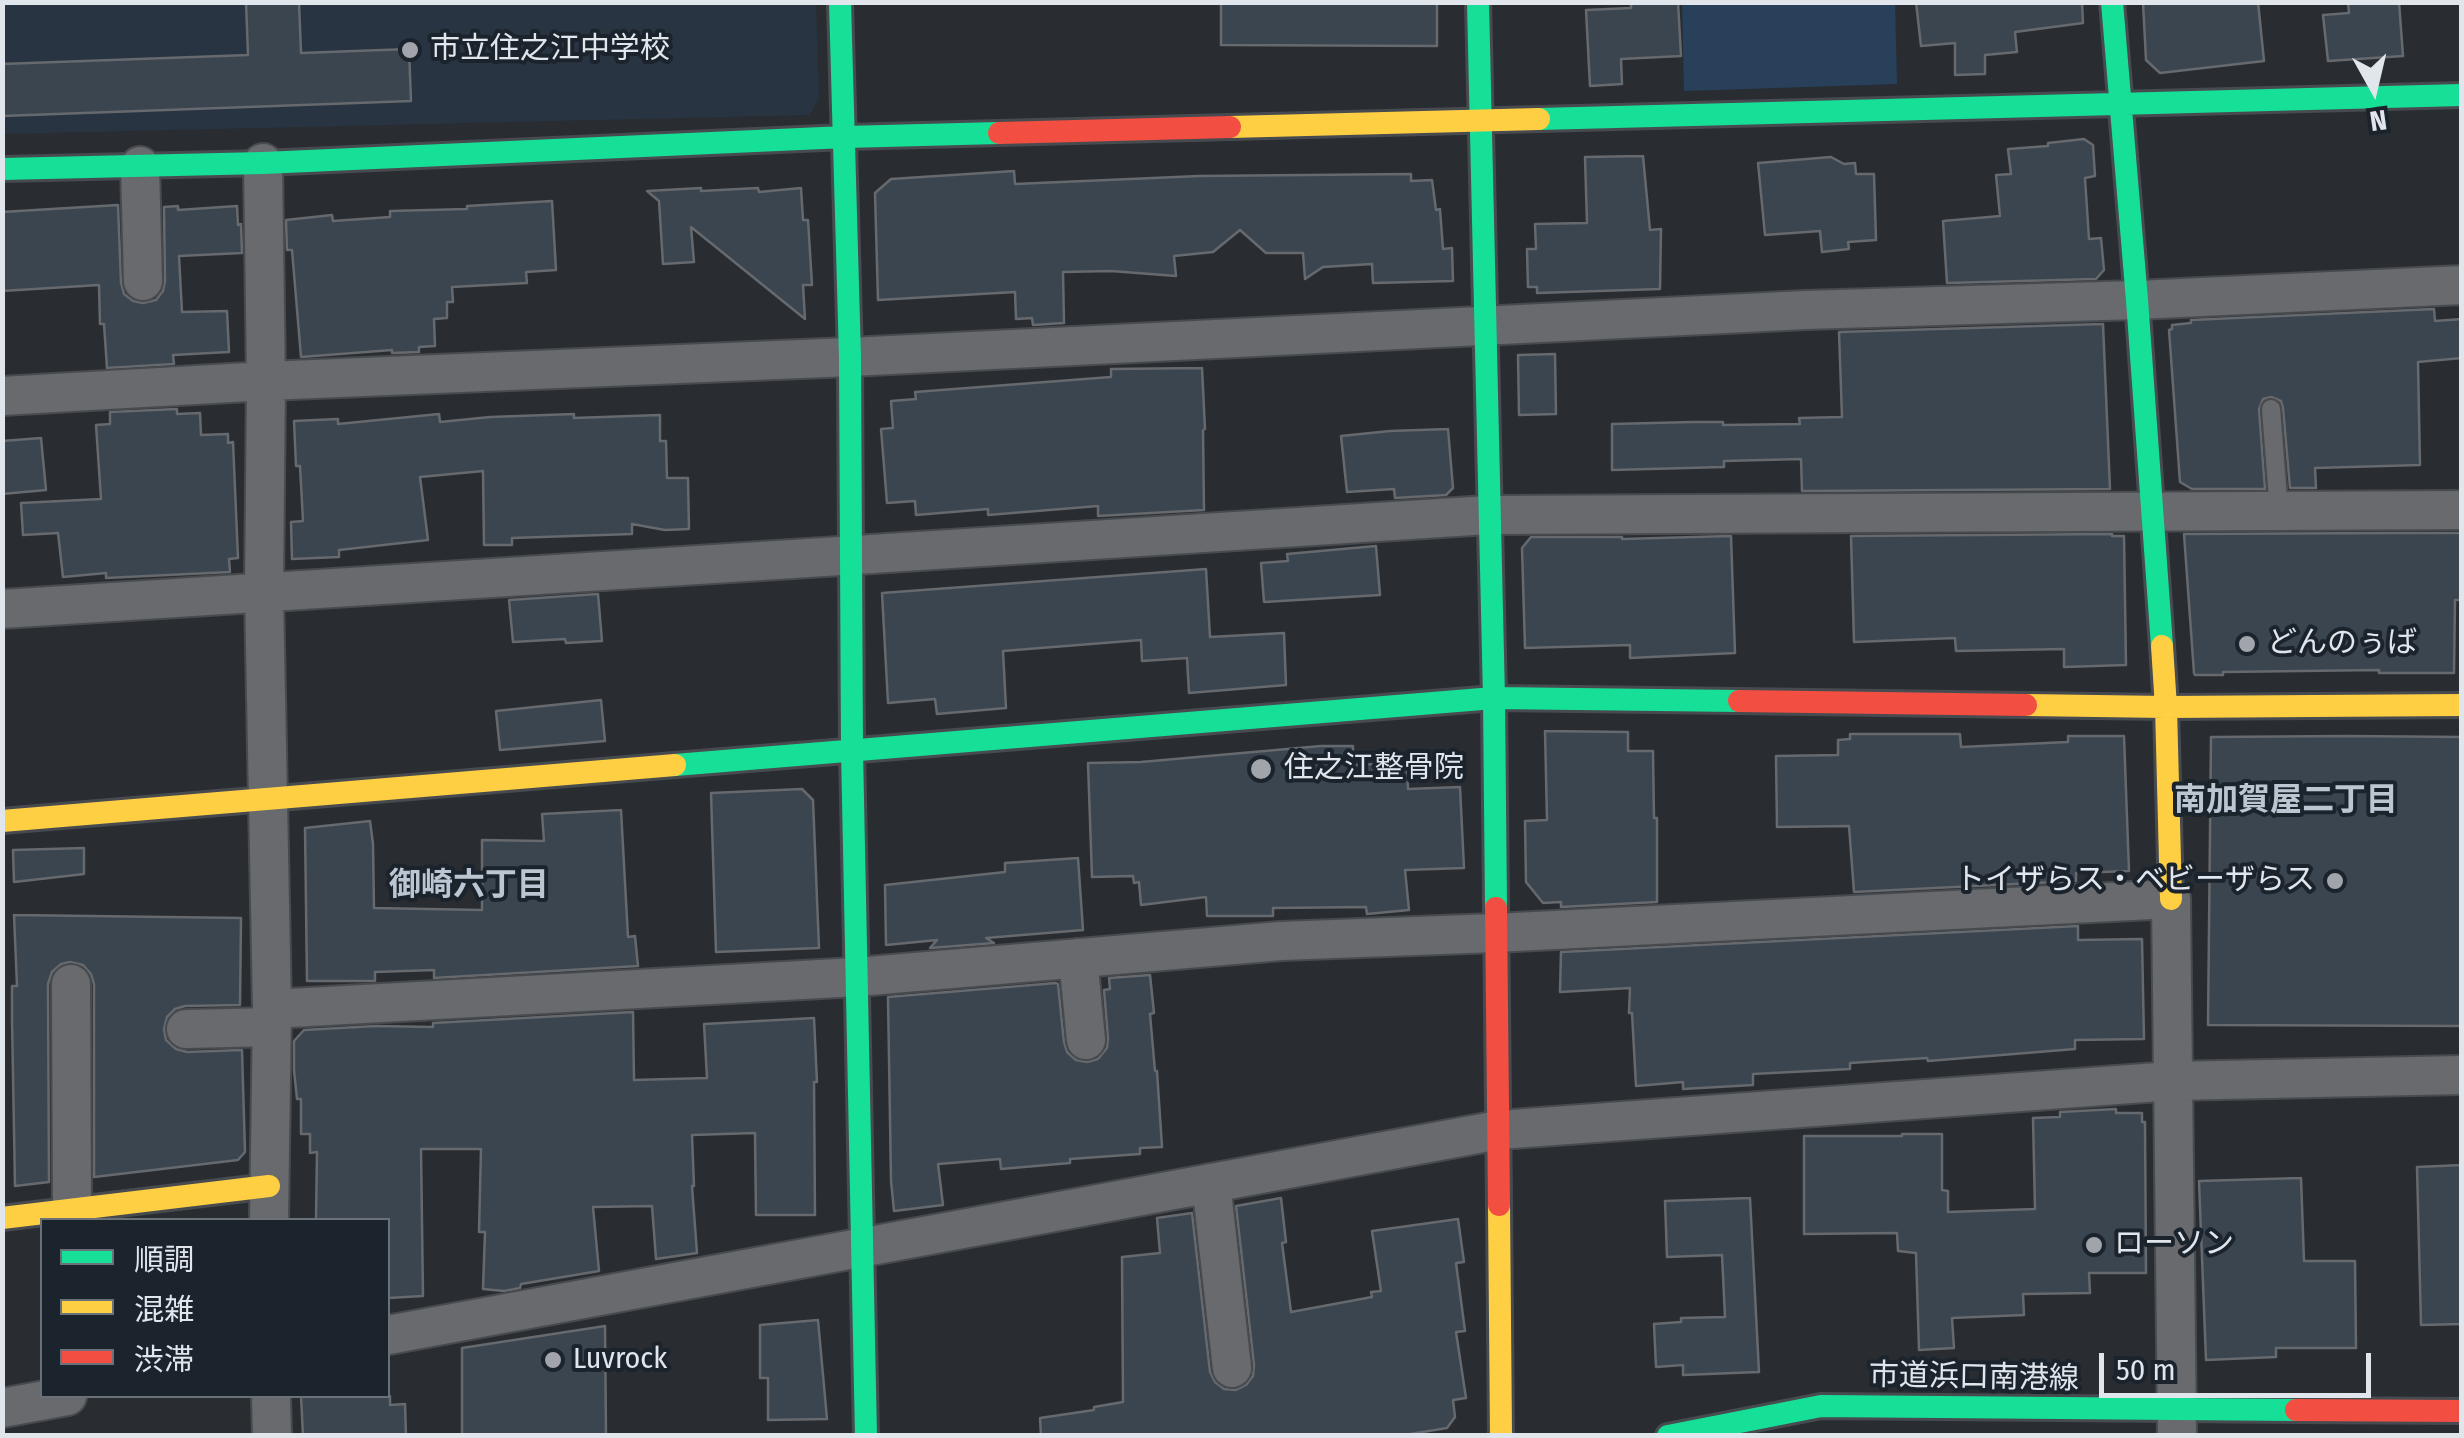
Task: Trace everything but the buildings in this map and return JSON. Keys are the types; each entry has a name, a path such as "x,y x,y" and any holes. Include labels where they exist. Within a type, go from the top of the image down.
{"street":[{"path":"840,2 850,357 852,750 866,1436"},
{"path":"1478,2 1494,698 1501,1436"},
{"path":"2112,2 2138,300 2166,707 2177,1423"},
{"path":"2,169 845,137 2462,94"},
{"path":"2,1218 72,1210 269,1204 272,1018 264,592 263,162"},
{"path":"140,166 143,281"},
{"path":"2,396 1806,310 2462,285"},
{"path":"2,609 1488,515 2462,510"},
{"path":"2,820 1494,698 2166,707 2462,706"},
{"path":"186,1029 272,1018 857,977 1281,941 2171,899"},
{"path":"1078,958 1086,1040"},
{"path":"72,984 72,1210"},
{"path":"390,1335 1500,1130 2172,1081 2462,1076"},
{"path":"1212,1184 1232,1368"},
{"path":"2,1408 57,1398"},
{"path":"271,1398 272,1436"},
{"name":"市道浜口南港線","path":"1668,1436 1821,1406 2177,1423 2462,1411"}],"lane":[{"path":"2271,409 2279,511"}],"shaded area":[{"name":"市立住之江中学校","path":"2,3 816,3 819,98 810,115 3,134"},
{"path":"1682,3 1895,3 1897,84 1684,91"}],"traffic: fast":[{"path":"840,2 850,357 852,750 866,1436"},
{"path":"1478,2 1496,908"},
{"path":"2112,2 2162,646"},
{"path":"1539,119 2462,95"},
{"path":"2,169 263,163 999,133"},
{"path":"675,765 1494,698 1739,701"},
{"path":"1668,1436 1821,1406 2296,1410"}],"traffic: slow":[{"path":"1230,127 1539,119"},
{"path":"2162,646 2171,899"},
{"path":"2026,705 2462,705"},
{"path":"2,821 675,765"},
{"path":"2,1218 269,1186"},
{"path":"1499,1205 1501,1436"}],"traffic: jam":[{"path":"999,133 1230,127"},
{"path":"1739,701 2026,705"},
{"path":"1496,908 1499,1205"},
{"path":"2296,1410 2462,1411"}],"place":[{"name":"市立住之江中学校","path":"410,50"},
{"name":"どんのぅば","path":"2247,644"},
{"name":"住之江整骨院","path":"1261,769"},
{"name":"トイザらス・ベビーザらス","path":"2335,881"},
{"name":"ローソン","path":"2094,1245"},
{"name":"Luvrock","path":"553,1360"}],"district":[{"name":"南加賀屋二丁目","path":"2286,801"},
{"name":"御崎六丁目","path":"469,886"}]}
